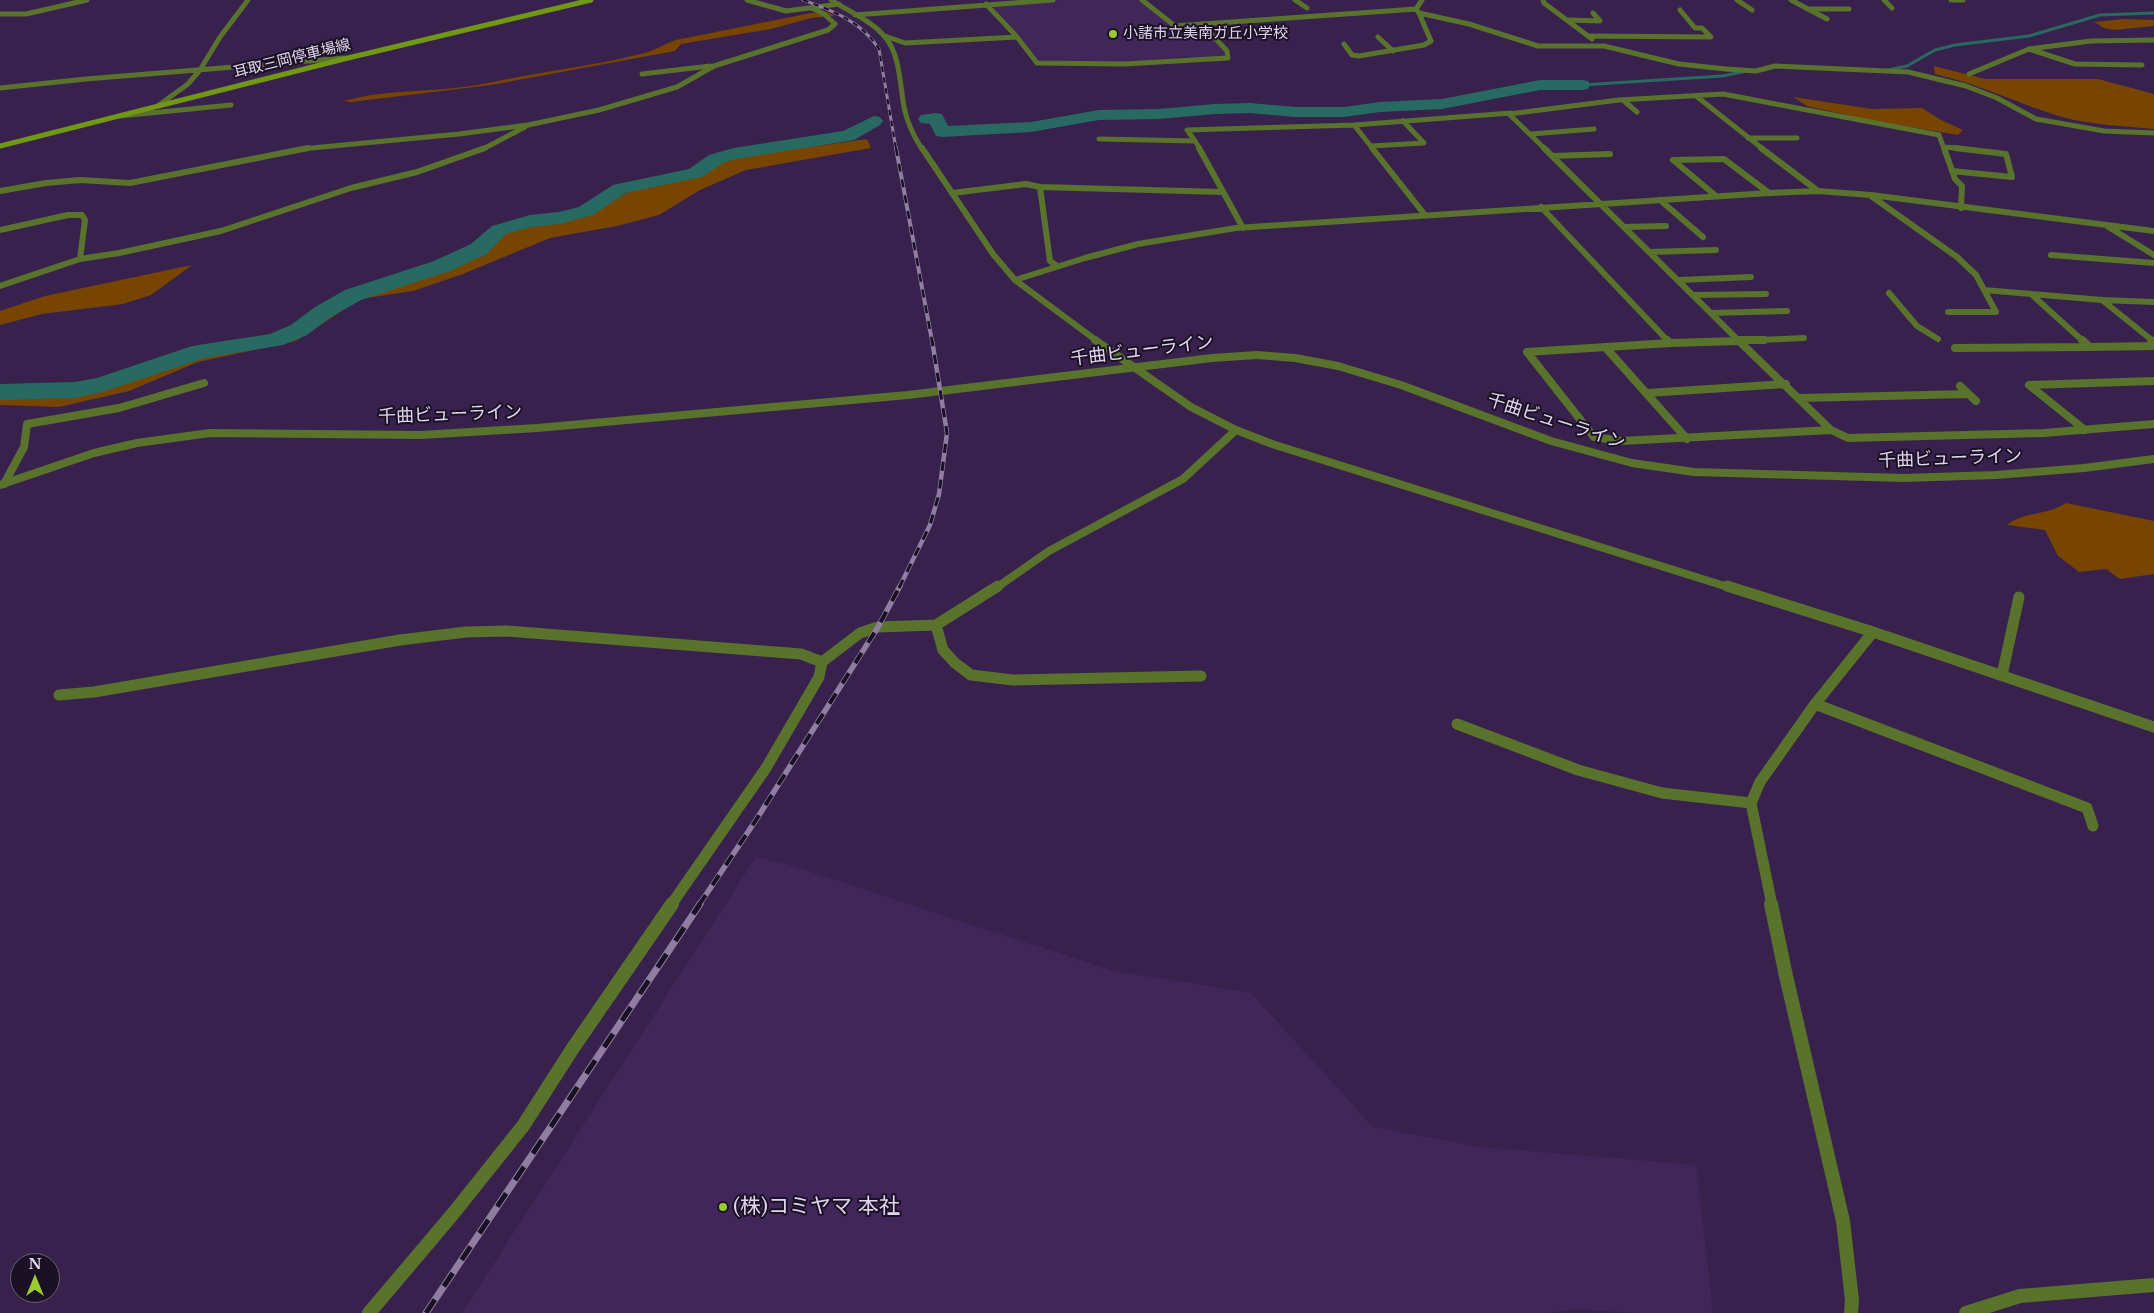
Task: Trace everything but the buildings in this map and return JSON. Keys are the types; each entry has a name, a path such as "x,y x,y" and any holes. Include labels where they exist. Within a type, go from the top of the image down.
{"main road":[{"name":"耳取三岡停車場線","path":"0,146 109,117 590,0"}],"street":[{"path":"0,14 26,14 87,0"},
{"path":"160,105 188,84 200,70 220,37 248,0"},
{"path":"748,0 786,11 812,8 835,2 885,36 905,42 1017,37"},
{"path":"855,15 1018,1 1053,0"},
{"path":"1142,0 1175,26 1418,11 1544,46 1609,47 1679,64 1726,69 1756,70 1775,66 1908,72 1966,86 1997,98 2036,119 2104,131 2154,133"},
{"path":"1295,0 1307,8"},
{"path":"1344,44 1352,55 1368,55 1419,46 1431,40 1418,11 1422,0"},
{"path":"1529,42 1584,42 1593,40 1544,3 1543,0"},
{"path":"1737,0 1752,10"},
{"path":"1884,0 1892,8"},
{"path":"1951,0 1963,0"},
{"path":"1793,1 1812,2"},
{"path":"1793,1 1827,19"},
{"path":"986,4 1017,37 1037,63 1124,64 1228,58 1227,51 1202,24"},
{"path":"642,74 714,66 828,30 835,24 824,14 812,8"},
{"path":"1807,9 1850,9"},
{"path":"1589,36 1711,37 1702,28 1695,28 1680,10"},
{"path":"1568,20 1600,21 1593,12"},
{"path":"885,36 893,48 905,110 916,140 993,254 1015,280 1190,408 1236,430 1324,460 1873,632 2154,727"},
{"path":"1378,36 1393,51"},
{"path":"1969,74 2029,49 2069,42 2130,38 2154,40"},
{"path":"2029,49 2075,64 2142,65"},
{"path":"0,88 96,77 348,58"},
{"path":"0,191 46,183 80,180 130,183 309,148 459,134 528,125 599,110 677,87 714,66"},
{"path":"1243,228 1187,130 1354,125 1511,113 1623,100 1723,94 1939,135 1955,179 1962,186 1961,208"},
{"path":"1696,96 1818,191"},
{"path":"1623,100 1637,112"},
{"path":"109,117 231,105"},
{"path":"1511,113 1508,114 1531,134 1598,203 1786,384 1831,430 1848,438 2044,433 2154,424"},
{"path":"1371,146 1424,143 1403,121"},
{"path":"0,286 80,259 119,253 221,231 351,188 417,172 478,152 528,125"},
{"path":"1354,125 1425,215"},
{"path":"1531,134 1594,129"},
{"path":"1748,138 1796,138"},
{"path":"1099,139 1194,141"},
{"path":"1944,147 2006,154 2012,178 1952,170"},
{"path":"1552,156 1610,154"},
{"path":"1716,196 1673,160 1724,159 1769,193"},
{"path":"952,193 1026,184 1040,187 1223,192"},
{"path":"1040,187 1050,260 1057,266"},
{"path":"1015,280 1057,266 1155,240 1243,228 1769,193 1818,191 1871,195 1961,208 2154,231"},
{"path":"1871,195 1957,257 1976,274 1996,312 1948,312"},
{"path":"1660,200 1703,237"},
{"path":"1541,207 1670,343"},
{"path":"0,230 68,216 82,215 85,220 80,259"},
{"path":"2104,225 2154,255"},
{"path":"1624,227 1666,226"},
{"path":"1711,244 1722,256"},
{"path":"1650,252 1716,250"},
{"path":"2051,255 2154,263"},
{"path":"1679,280 1751,278"},
{"path":"1984,290 2102,300 2154,302"},
{"path":"1888,293 1917,326 1938,339"},
{"path":"1693,295 1766,294"},
{"path":"2031,294 2090,347"},
{"path":"2102,300 2154,344"},
{"path":"1711,313 1787,311"},
{"path":"1804,338 1670,343 1527,352 1594,436 1621,442 1831,430"},
{"path":"1956,348 2090,347 2154,344"},
{"path":"1606,348 1687,439"},
{"name":"千曲ビューライン","path":"2,484 103,451 138,443 210,433 421,435 480,432 908,395 1212,358 1257,355 1303,359 1338,366 1401,386 1586,452 1632,463 1694,472 1903,478 1996,476 2084,468 2154,458"},
{"path":"2085,430 2029,385 2154,381"},
{"path":"2,484 24,447 26,424 119,408 204,383"},
{"path":"1647,393 1786,384"},
{"path":"1960,386 1976,401"},
{"path":"1800,398 1968,394"},
{"path":"369,1313 452,1215 523,1126 579,1040 766,768 819,678 822,662 852,641 860,633 878,627 936,626 984,596 1049,551 1183,479 1236,430"},
{"path":"2002,675 2019,598"},
{"path":"936,626 943,650 955,663 972,675 1013,680 1201,676"},
{"path":"60,695 94,692 400,640 466,632 507,631 791,653 801,654 822,662"},
{"path":"1851,1313 1852,1300 1843,1221 1786,976 1751,803 1760,782 1815,704 1873,632"},
{"path":"1815,704 2087,808 2093,826"},
{"path":"1457,724 1578,770 1643,788 1662,793 1751,803"},
{"path":"1966,1313 2020,1296 2154,1285"}],"shaded area":[{"name":"小諸市立美南ガ丘小学校","path":"1063,0 1140,0 1174,26 1201,25 1218,42 1226,55 1218,58 1193,59 1190,56 1133,62 1040,62 992,5"},
{"path":"828,12 835,16 811,18 771,29 681,44 675,51 491,85 351,102 344,101 380,94 470,86 625,58 645,53 676,40 811,13"},
{"path":"2124,19 2154,20 2154,26 2114,30 2104,28 2094,22"},
{"path":"1934,66 1985,79 2098,79 2154,94 2154,129 2096,124 2062,117 1967,83 1935,74"},
{"path":"1793,97 1872,109 1922,108 1941,120 1963,130 1958,135 1875,121 1807,106"},
{"path":"867,139 871,148 746,170 700,190 659,215 617,226 550,238 463,274 413,291 360,299 296,341 198,362 129,391 59,407 0,405 0,394 107,387 173,361 198,354 234,349 277,334 359,286 469,258 486,251 507,231 603,207 635,188 679,176 731,158"},
{"path":"192,265 151,295 123,304 42,314 0,325 0,311 45,296"},
{"path":"2066,503 2154,521 2154,574 2120,579 2106,569 2079,572 2058,556 2045,530 2007,525 2021,517 2051,510"},
{"path":"756,857 786,864 1113,971 1251,993 1373,1127 1480,1147 1696,1165 1713,1313 1635,1313 1575,1309 1550,1313 462,1313"}],"waterway":[{"path":"1888,70 1907,66 1935,50 1955,45 2029,36 2100,15 2154,13"},
{"path":"1582,85 1722,76 1747,71"},
{"path":"927,119 936,118 942,132 1031,127 1099,115 1159,114 1215,109 1249,108 1296,112 1344,112 1380,107 1442,104 1540,85 1582,85"},
{"path":"0,392 75,390 102,385 201,351 275,340 299,330 323,312 353,295 442,266 479,249 499,230 530,221 560,218 586,211 620,189 695,173 716,159 734,154 848,136 874,121"}],"railway":[{"path":"803,0 846,18 864,31 879,49 896,149"},
{"path":"896,148 932,341"},
{"path":"900,586 930,525 939,494 947,433 932,340"},
{"path":"699,905 756,820 878,627 900,586"},
{"path":"426,1313 700,904"}],"place":[{"name":"小諸市立美南ガ丘小学校","path":"1113,34"},
{"name":"(株)コミヤマ 本社","path":"723,1207"}]}
